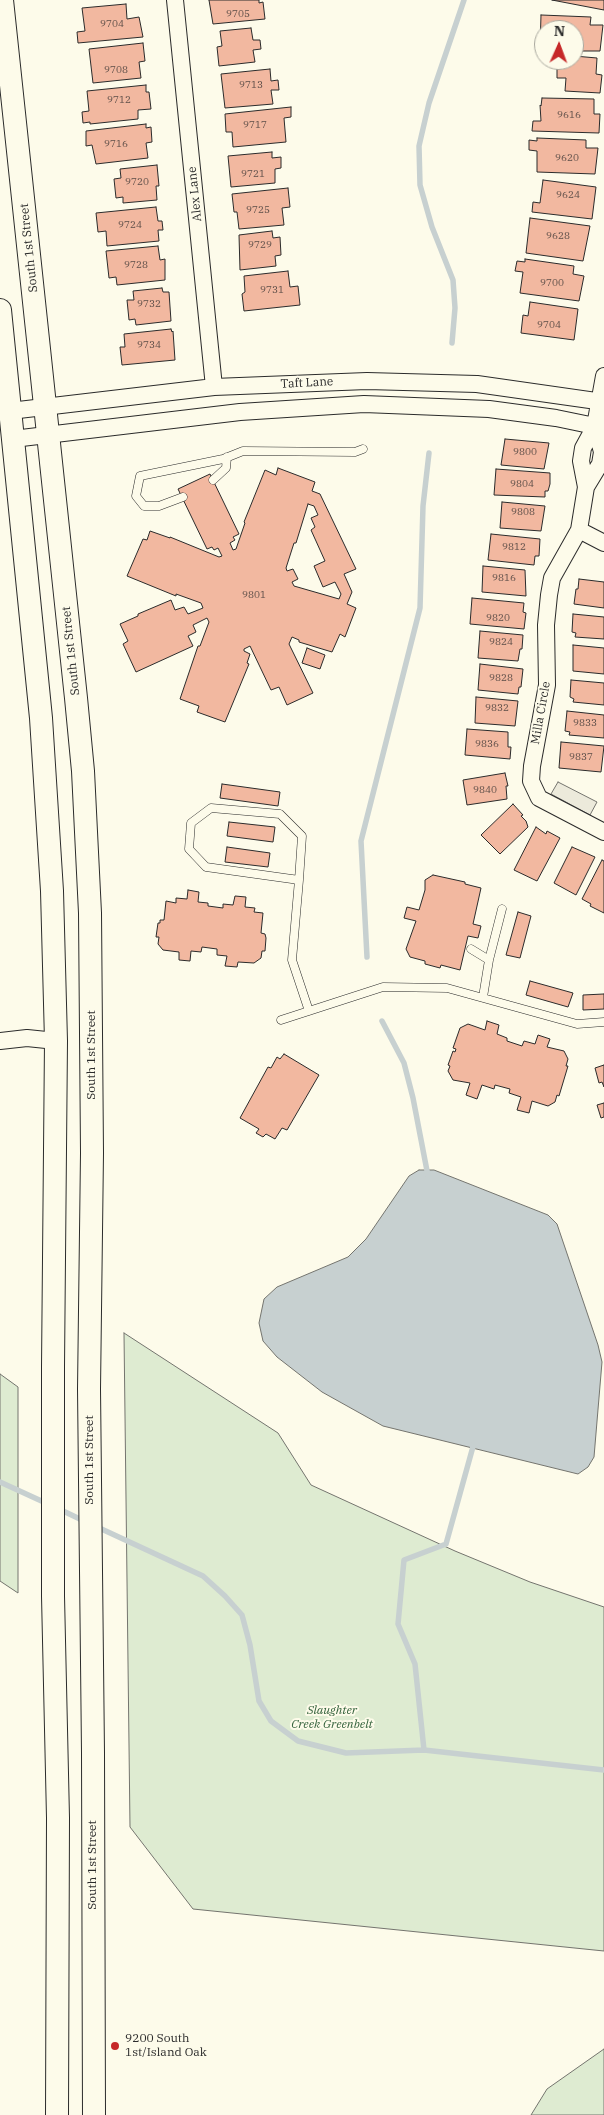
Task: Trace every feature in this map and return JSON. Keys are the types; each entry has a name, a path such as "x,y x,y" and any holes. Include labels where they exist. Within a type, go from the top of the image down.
{"main road":[{"name":"South 1st Street","path":"2,0 83,771 90,913 92,1048 89,1389 94,2115"},
{"path":"0,310 40,708 49,824 56,1041 53,1596 58,1818 57,2115"},
{"path":"56,1041 92,1048"}],"street":[{"name":"Alex Lane","path":"175,0 214,388"},
{"path":"600,427 604,376"},
{"name":"Taft Lane","path":"10,411 214,388 367,381 477,384 602,402"},
{"name":"Taft Lane","path":"13,439 240,412 364,404 489,410 556,418 600,427"},
{"name":"Milla Circle","path":"600,427 602,452 600,464 586,487 579,530 552,578 546,626 547,685 531,781 539,798 546,803 604,832"},
{"path":"579,530 604,543"},
{"path":"0,1041 33,1038 56,1041"}],"lane":[{"path":"183,497 159,506 144,506 136,496 140,476 227,457 243,451 355,452 363,449"},
{"path":"213,480 226,468 227,457"},
{"path":"299,880 206,867 190,849 191,823 211,808 280,814 302,836 299,880 292,960 309,1011"},
{"path":"483,997 489,960 502,909"},
{"path":"470,949 489,960"},
{"path":"281,1020 384,987 447,988 577,1024 604,1022"}],"green space":[{"name":"Slaughter Creek Greenbelt","path":"124,1333 278,1433 311,1485 455,1551 530,1582 604,1607 604,1951 193,1909 130,1827"},
{"path":"0,1374 18,1387 18,1593 0,1581"},
{"path":"604,2049 604,2115 531,2115 547,2089"}],"shaded area":[{"path":"558,782 597,802 590,815 551,794"},
{"path":"419,1170 434,1170 548,1215 557,1224 602,1362 594,1457 588,1467 578,1474 383,1426 322,1392 277,1357 263,1341 259,1323 264,1299 277,1287 348,1257 366,1239 409,1176"}],"building":[{"path":"209,0 259,0 259,3 263,2 265,19 213,24"},
{"path":"552,0 604,0 604,10"},
{"path":"126,4 127,19 139,17 143,37 78,43 77,32 85,31 82,8"},
{"path":"541,15 591,17 590,25 603,25 600,51 584,51 584,20 541,20"},
{"path":"251,28 253,40 260,40 261,49 253,50 255,62 219,66 217,47 222,46 220,31"},
{"path":"143,43 145,61 139,62 141,78 93,83 89,49"},
{"path":"584,57 597,58 596,74 602,75 600,93 565,91 566,78 557,78 557,70 584,70"},
{"path":"270,69 271,81 278,80 279,90 271,90 273,104 225,108 221,74"},
{"path":"146,85 146,92 149,92 151,109 138,110 138,119 90,124 90,122 83,123 82,112 89,111 87,91"},
{"path":"542,98 594,99 594,114 600,114 599,133 532,131 533,121 541,121 540,105"},
{"path":"291,107 291,117 284,118 286,142 233,147 232,132 226,132 225,114"},
{"path":"146,124 146,128 151,127 152,142 146,143 148,158 96,164 92,145 86,146 86,131"},
{"path":"537,138 586,140 586,148 598,148 595,174 537,172 537,151 529,150 529,140 537,141"},
{"path":"272,152 272,158 281,157 281,168 275,169 275,183 231,187 228,156"},
{"path":"157,165 159,186 156,186 157,200 123,203 123,197 116,198 114,179 121,178 120,169"},
{"path":"543,180 596,187 592,219 532,212 533,202 540,203"},
{"path":"288,188 290,207 282,208 284,225 239,229 237,212 234,212 232,194"},
{"path":"156,207 158,221 162,221 163,230 158,230 159,241 107,246 106,231 98,232 96,213"},
{"path":"530,218 590,226 583,261 526,253"},
{"path":"272,231 273,238 280,237 281,255 275,256 276,266 240,270 239,235"},
{"path":"158,246 160,260 165,259 165,280 117,285 116,277 109,278 106,251"},
{"path":"525,259 574,266 573,274 584,276 579,301 520,293 523,272 515,271 517,261 525,262"},
{"path":"288,271 290,287 298,286 300,305 244,311 242,294 245,292 244,276"},
{"path":"162,288 163,292 169,292 171,321 136,325 135,319 129,320 127,300 134,300 133,291"},
{"path":"530,302 578,309 574,340 521,333 523,315 528,316"},
{"path":"171,329 173,331 175,360 122,365 120,347 125,347 124,334"},
{"path":"505,439 549,443 544,469 501,465"},
{"path":"278,468 315,482 312,491 320,494 356,569 344,574 352,592 347,604 356,608 345,637 340,634 332,652 299,642 299,640 292,637 289,644 313,693 287,705 279,687 271,690 250,646 244,649 244,651 250,654 247,663 249,664 225,722 197,712 199,706 180,699 198,646 200,646 209,622 207,618 193,625 196,632 188,636 193,646 136,672 123,644 128,641 120,624 138,616 138,614 171,600 175,610 184,607 188,614 203,608 201,603 176,594 176,596 127,576 143,539 147,540 150,531 219,557 222,556 218,548 214,550 212,547 207,549 178,489 210,474 239,534 233,537 235,540 230,543 233,550 236,549 244,522 265,470 276,475","holes":["308,504 314,506 318,515 311,518 315,527 311,530 325,561 314,566 323,587 335,582 341,594 339,599 294,586 292,582 298,579 293,569 287,571 286,568"]},
{"path":"496,469 550,473 548,491 545,491 545,497 494,495"},
{"path":"502,502 545,506 541,531 500,528"},
{"path":"491,534 540,539 539,556 535,556 534,565 488,560"},
{"path":"483,566 525,570 526,596 482,592"},
{"path":"579,579 604,582 604,608 574,604"},
{"path":"472,598 524,603 523,612 526,613 524,629 470,624"},
{"path":"573,614 604,617 604,639 575,637 576,633 572,632"},
{"path":"480,631 523,635 522,649 520,649 518,661 478,658"},
{"path":"573,645 604,648 604,674 573,671"},
{"path":"307,648 325,655 320,669 302,663"},
{"path":"480,664 523,669 521,687 519,687 518,694 478,690"},
{"path":"571,680 604,683 604,705 573,702 574,699 570,697"},
{"path":"476,697 518,701 515,726 475,723"},
{"path":"567,711 604,715 604,738 569,735 570,732 565,731"},
{"path":"467,729 508,732 508,747 511,747 510,759 465,755"},
{"path":"561,742 604,746 601,772 559,768"},
{"path":"505,773 508,786 506,786 507,799 467,805 463,780"},
{"path":"222,784 280,792 278,806 220,798"},
{"path":"513,804 523,815 521,816 526,821 528,827 500,854 481,835"},
{"path":"229,822 275,827 273,842 227,836"},
{"path":"536,827 546,834 547,831 560,838 537,881 514,870"},
{"path":"227,847 270,853 268,867 225,862"},
{"path":"572,847 595,857 576,895 554,883"},
{"path":"602,860 604,861 604,913 590,906 591,904 582,899"},
{"path":"433,875 465,882 465,884 481,888 473,924 481,926 478,938 468,936 460,970 441,965 440,968 425,964 425,961 410,957 406,949 416,921 404,918 407,907 419,910 425,890 425,880"},
{"path":"188,890 199,892 198,902 208,903 208,906 223,908 223,904 233,905 235,896 246,897 245,907 255,908 254,912 263,913 261,933 265,934 266,938 265,951 262,951 261,958 254,963 238,962 237,967 225,966 227,956 217,955 217,949 202,947 201,952 191,951 190,961 179,960 179,952 163,950 158,944 159,937 156,937 158,923 160,923 160,920 164,920 166,901 176,903 176,898 187,899"},
{"path":"518,912 531,916 520,958 506,955"},
{"path":"530,981 573,993 568,1007 526,995"},
{"path":"604,994 604,1009 583,1010 583,995"},
{"path":"487,1021 499,1025 497,1034 507,1038 507,1041 522,1046 524,1041 535,1044 538,1035 550,1039 547,1047 564,1051 568,1059 566,1066 568,1066 559,1096 557,1095 555,1102 548,1106 532,1101 529,1113 517,1110 521,1097 509,1093 510,1089 495,1085 494,1089 482,1085 477,1099 466,1095 470,1083 453,1080 448,1071 450,1066 448,1065 453,1051 455,1052 456,1049 453,1048 460,1028 468,1024 485,1030"},
{"path":"284,1054 319,1075 287,1130 282,1128 275,1139 266,1134 263,1137 256,1133 259,1129 240,1118 268,1067 271,1068 277,1057 280,1059"},
{"path":"604,1065 604,1087 602,1082 599,1083 595,1068"},
{"path":"604,1103 604,1117 601,1118 597,1105"}],"waterway":[{"path":"452,343 455,308 453,280 432,227 420,185 419,146 429,103 464,0"},
{"path":"367,957 361,841 420,608 423,506 429,453"},
{"path":"382,1021 404,1063 413,1098 428,1176"},
{"path":"424,1750 415,1664 398,1624 404,1560 446,1544 474,1443"},
{"path":"0,1482 48,1504"},
{"path":"59,1509 84,1521"},
{"path":"95,1526 203,1576 225,1596 242,1615 250,1645 259,1701 271,1721 298,1741 346,1753 424,1750 604,1770"}],"place":[{"name":"9200 South 1st/Island Oak","path":"115,2046"}]}
